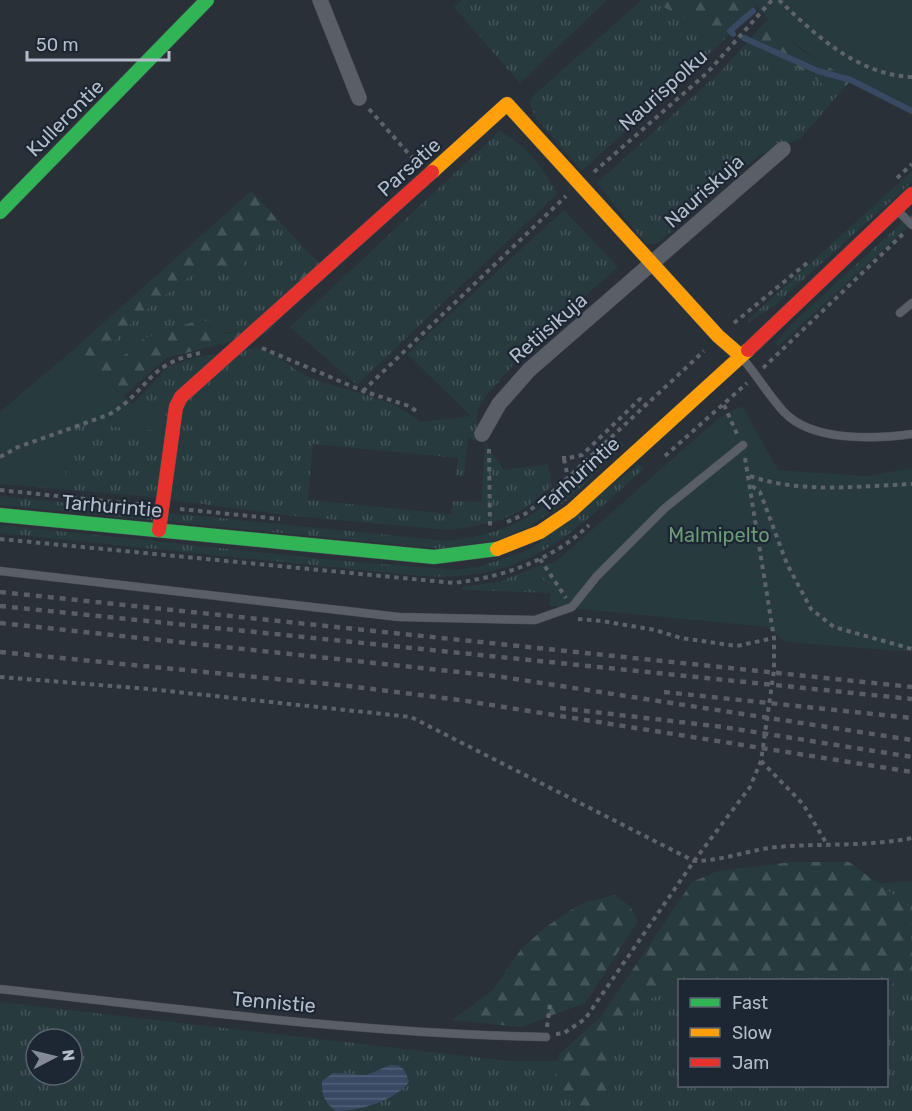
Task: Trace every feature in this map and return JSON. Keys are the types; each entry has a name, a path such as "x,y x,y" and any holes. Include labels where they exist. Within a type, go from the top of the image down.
{"street":[{"name":"Kullerontie","path":"0,212 182,29 207,0"},
{"path":"320,0 358,98"},
{"name":"Parsatie","path":"159,530 176,407 181,397 507,104 718,336 741,356"},
{"name":"Nauriskuja","path":"653,264 783,149"},
{"name":"Tarhurintie","path":"0,515 434,557 476,555 506,549 544,531 559,520 741,356 912,194"},
{"name":"Retiisikuja","path":"482,434 499,404 529,370 653,264"}],"lane":[{"path":"896,209 911,226"},
{"path":"900,313 912,303"},
{"path":"741,356 785,413 799,424 831,434 871,438 912,434"},
{"path":"0,571 399,617 535,620 573,607 597,576 665,508 742,445"},
{"name":"Tennistie","path":"0,989 263,1018 500,1036 546,1037"}],"path":[{"name":"Naurispolku","path":"580,184 706,73 762,14 772,0"},
{"path":"779,0 848,57 871,69 912,77"},
{"path":"358,98 428,176"},
{"path":"363,391 566,195"},
{"path":"742,445 724,405 911,226"},
{"path":"238,345 252,343 363,391 409,406 419,413"},
{"path":"0,457 18,447 108,415 122,407 144,381 162,366 183,356 205,352"},
{"path":"568,478 564,458 582,455 640,399 647,406"},
{"path":"482,434 489,438 490,528"},
{"path":"594,444 600,449"},
{"path":"550,1004 546,1037 564,1033 585,1019 694,861 750,787 761,761 774,670 774,638 749,476 769,483 813,488 912,484"},
{"path":"751,485 760,492 787,564 812,609 834,627 912,649"},
{"path":"0,490 287,520"},
{"path":"479,531 525,514"},
{"path":"540,559 573,607"},
{"path":"544,617 602,621 655,630 681,638 737,646 774,638"},
{"path":"0,677 149,689 411,717 694,861 708,861 778,847 886,843 912,838"},
{"path":"761,761 803,804 828,846"}],"green space":[{"path":"462,0 607,0 520,83 454,7"},
{"path":"642,0 650,0 725,39 582,171 536,118 529,102 535,94"},
{"path":"650,0 752,0 756,6 725,39"},
{"path":"752,0 912,0 912,111 825,65 786,36"},
{"path":"768,20 802,51 851,80 800,139 759,155 658,243 647,245 597,183 720,72"},
{"path":"768,20 802,51 851,80 839,94 751,38"},
{"path":"500,131 509,136 533,158 557,194 357,385 290,327"},
{"path":"912,171 912,182 775,305 748,323 751,317"},
{"path":"251,191 279,221 234,275 211,269 192,274 137,317 101,355 113,365 144,338 199,320 214,322 223,334 243,331 279,315 309,253 319,263 282,317 268,332 166,358 124,396 72,351"},
{"path":"564,210 618,267 531,344 486,396 478,409 475,441 468,437 464,476 456,475 458,458 313,444 308,500 451,514 453,501 481,502 485,442 504,470 548,464 552,486 527,507 501,520 447,530 285,515 150,497 0,484 0,412 72,351 115,407 133,404 169,366 198,357 254,348 267,351 303,374 317,380 394,405 420,422 471,416 407,354"},
{"path":"912,213 912,223 784,341 778,346 775,344 794,322"},
{"path":"279,221 309,253 279,315 243,331 144,338 113,365 101,355 137,317 192,274 211,269 234,275"},
{"path":"72,351 133,404 167,406 163,431 70,423 64,489 0,484 0,412"},
{"name":"Malmipelto","path":"742,406 778,470 866,476 912,468 912,652 786,642 766,627 549,606 551,593 538,566 553,563 720,417"},
{"path":"619,440 624,445 571,497 534,524 501,539 443,549 0,505 0,496 448,541 501,529 523,519 561,493"},
{"path":"639,464 643,469 617,493 568,534 544,550 490,571 458,576 421,576 0,533 0,525 355,562 458,570 481,566 531,549"},
{"path":"538,566 551,593 462,590 462,587 499,582"},
{"path":"792,862 849,862 910,907 912,957 906,977 888,986 888,979 678,979 678,988 644,1001 614,1033 611,1064 615,1099 600,1111 580,1111 554,1084 559,1054 600,1018 692,882 718,871"},
{"path":"912,881 912,1111 0,1111 0,1002 509,1061 561,1061 602,1024 691,896"},
{"path":"614,895 629,905 638,921 585,1003 521,1027 452,1020 492,991 522,948 546,927 580,904"}],"water":[{"path":"390,1065 403,1069 409,1082 403,1089 386,1100 366,1107 336,1111 324,1098 322,1081 333,1073 367,1075"}],"waterway":[{"path":"733,34 730,31 753,11"},
{"path":"744,38 818,71 851,80 912,111"}],"railway":[{"path":"0,592 912,687"},
{"path":"0,606 912,699"},
{"path":"0,623 496,676 912,740"},
{"path":"0,652 348,686 460,700 912,772"},
{"path":"664,692 912,718"},
{"path":"560,708 723,727 912,757"}],"traffic: fast":[{"path":"0,212 207,0"},
{"path":"0,515 434,557 497,549"}],"traffic: slow":[{"path":"432,172 507,104 718,336 741,356"},
{"path":"497,549 540,532 571,511 748,350"}],"traffic: jam":[{"path":"159,530 176,407 181,397 432,172"},
{"path":"748,350 912,194"}]}
